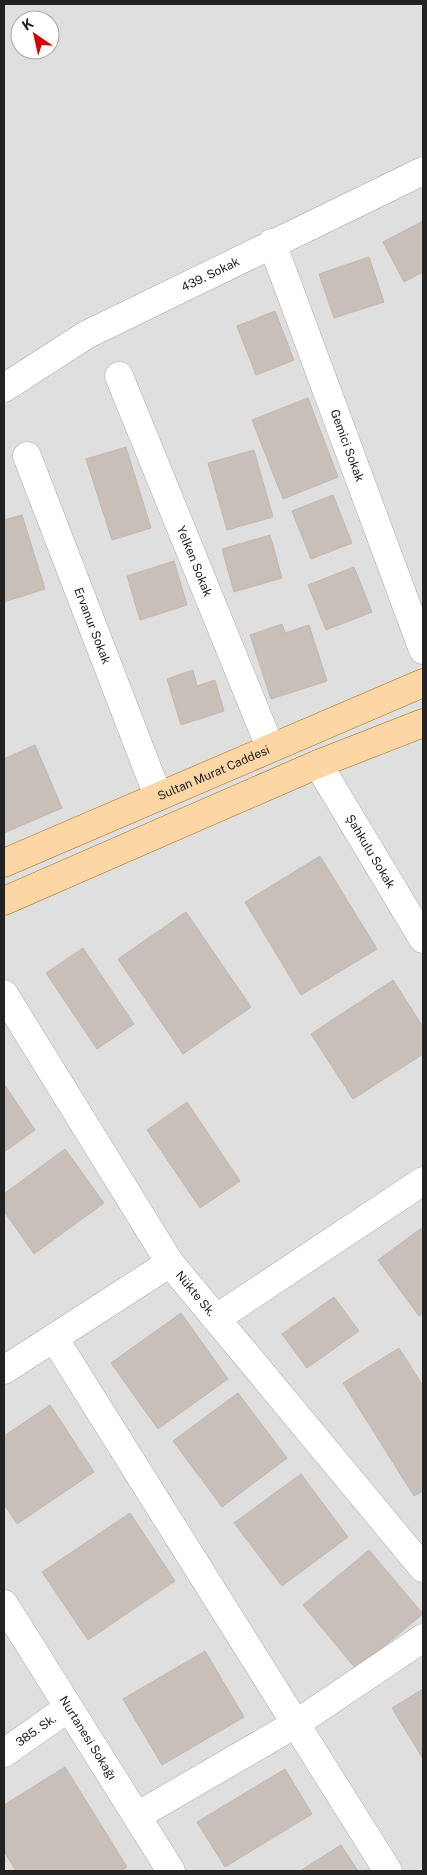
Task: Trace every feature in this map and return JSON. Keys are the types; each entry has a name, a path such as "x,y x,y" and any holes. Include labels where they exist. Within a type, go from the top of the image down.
{"main road":[{"name":"Sultan Murat Caddesi","path":"4,863 270,747 423,683"},
{"path":"4,902 318,764 423,723"}],"street":[{"name":"439. Sokak","path":"4,388 86,336 272,243 423,171"},
{"name":"Gemici Sokak","path":"272,243 423,650"},
{"name":"Yelken Sokak","path":"119,376 270,747"},
{"name":"Ervanur Sokak","path":"27,456 158,796"},
{"name":"Şahkulu Sokak","path":"318,764 423,939"},
{"name":"Nükte Sk.","path":"4,994 170,1263 423,1568"},
{"path":"217,1318 423,1181"},
{"path":"4,1370 170,1263"},
{"path":"54,1338 388,1871"},
{"name":"Nurtanesi Sokağı","path":"4,1604 172,1871"},
{"path":"137,1816 297,1723 423,1638"},
{"name":"385. Sk.","path":"4,1753 68,1708"}],"shaded area":[{"path":"4,4 423,4 423,1871 4,1871"}],"building":[{"path":"423,221 423,272 404,282 383,242"},
{"path":"369,257 384,302 334,318 319,274"},
{"path":"275,311 294,360 256,375 237,326"},
{"path":"308,398 338,477 283,499 252,420"},
{"path":"126,447 151,528 112,540 86,459"},
{"path":"254,450 273,517 227,530 208,463"},
{"path":"333,495 352,543 311,559 292,511"},
{"path":"22,515 45,589 4,602 4,520"},
{"path":"270,535 282,578 234,592 222,549"},
{"path":"174,561 187,605 140,620 127,576"},
{"path":"354,567 372,612 326,630 308,585"},
{"path":"282,624 285,633 309,625 327,681 271,699 250,635"},
{"path":"193,670 197,686 215,680 224,711 181,725 167,679"},
{"path":"35,745 62,808 4,833 4,759"},
{"path":"320,856 377,949 301,995 245,902"},
{"path":"186,912 251,1007 183,1054 118,959"},
{"path":"83,948 134,1024 97,1049 46,973"},
{"path":"393,980 423,1027 423,1054 353,1099 311,1034"},
{"path":"4,1084 35,1130 4,1152"},
{"path":"187,1102 240,1181 200,1208 147,1130"},
{"path":"65,1149 104,1203 34,1254 4,1211 4,1194"},
{"path":"423,1227 423,1313 419,1316 378,1260"},
{"path":"334,1297 359,1331 307,1368 282,1334"},
{"path":"181,1313 228,1379 158,1429 111,1363"},
{"path":"399,1348 423,1386 423,1491 414,1496 343,1383"},
{"path":"238,1393 287,1458 222,1507 173,1441"},
{"path":"50,1405 94,1472 17,1524 4,1504 4,1436"},
{"path":"301,1474 348,1537 282,1586 234,1523"},
{"path":"130,1513 175,1581 88,1640 42,1572"},
{"path":"369,1550 423,1614 356,1669 303,1605"},
{"path":"205,1651 244,1717 162,1765 123,1699"},
{"path":"423,1689 423,1759 392,1708"},
{"path":"65,1767 127,1867 120,1871 16,1871 4,1851 4,1805"},
{"path":"285,1769 312,1814 225,1867 197,1822"},
{"path":"341,1845 358,1871 300,1871"}]}
